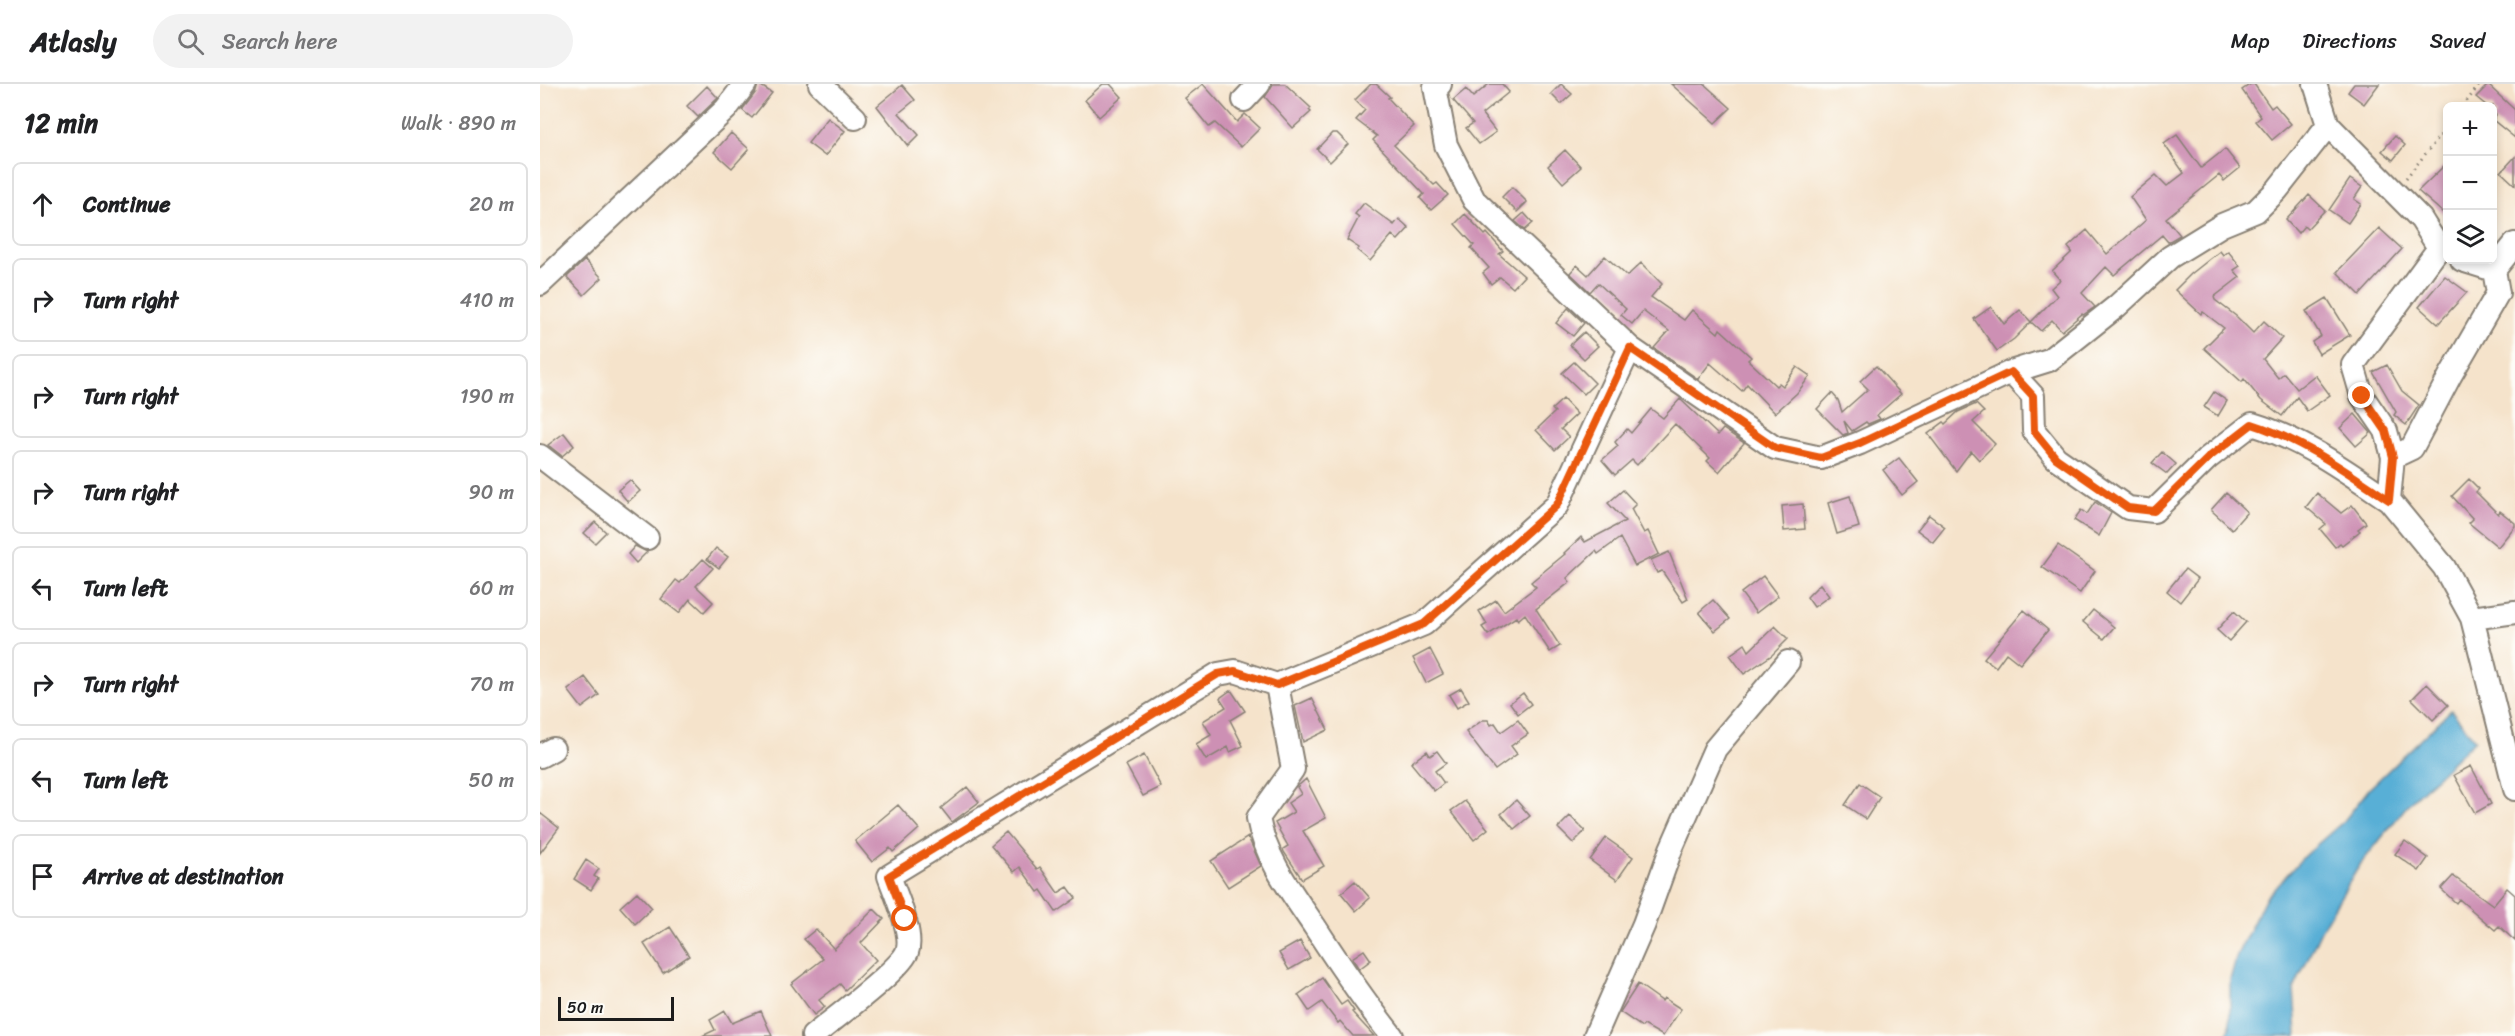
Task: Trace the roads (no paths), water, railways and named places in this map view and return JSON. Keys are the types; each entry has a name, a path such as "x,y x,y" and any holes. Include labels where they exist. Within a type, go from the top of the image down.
{"street":[{"path":"540,284 726,109 745,84"},
{"path":"820,84 855,118"},
{"path":"2314,84 2328,125 2421,219 2443,250 2353,365 2362,396 2386,431 2393,457 2389,500"},
{"path":"1435,85 1446,145 1474,200 1630,348 1775,448 1821,458 1860,443 2011,372 2049,360 2117,306 2170,257 2222,225 2256,211 2277,190 2328,125"},
{"path":"2393,457 2412,448 2498,293 2494,270 2515,244"},
{"path":"2475,264 2494,270"},
{"path":"813,1036 896,968 908,951 905,919 889,876 1218,674 1235,671 1277,685 1424,624 1557,505 1630,348"},
{"path":"2011,372 2033,396 2034,431 2056,458 2128,508 2154,511 2208,458 2252,424 2272,430 2328,459 2389,500 2444,567 2472,618 2515,789"},
{"path":"540,456 646,538"},
{"path":"2472,618 2515,612"},
{"path":"1595,1036 1644,924 1671,849 1715,749 1788,662"},
{"path":"1277,685 1293,769 1257,818 1260,833 1282,878 1360,996 1392,1036"}],"water":[{"path":"2451,710 2475,740 2410,802 2359,866 2323,926 2294,989 2297,1036 2226,1036 2230,1027 2230,980 2237,955 2265,899 2305,855 2344,821 2369,789"}]}
